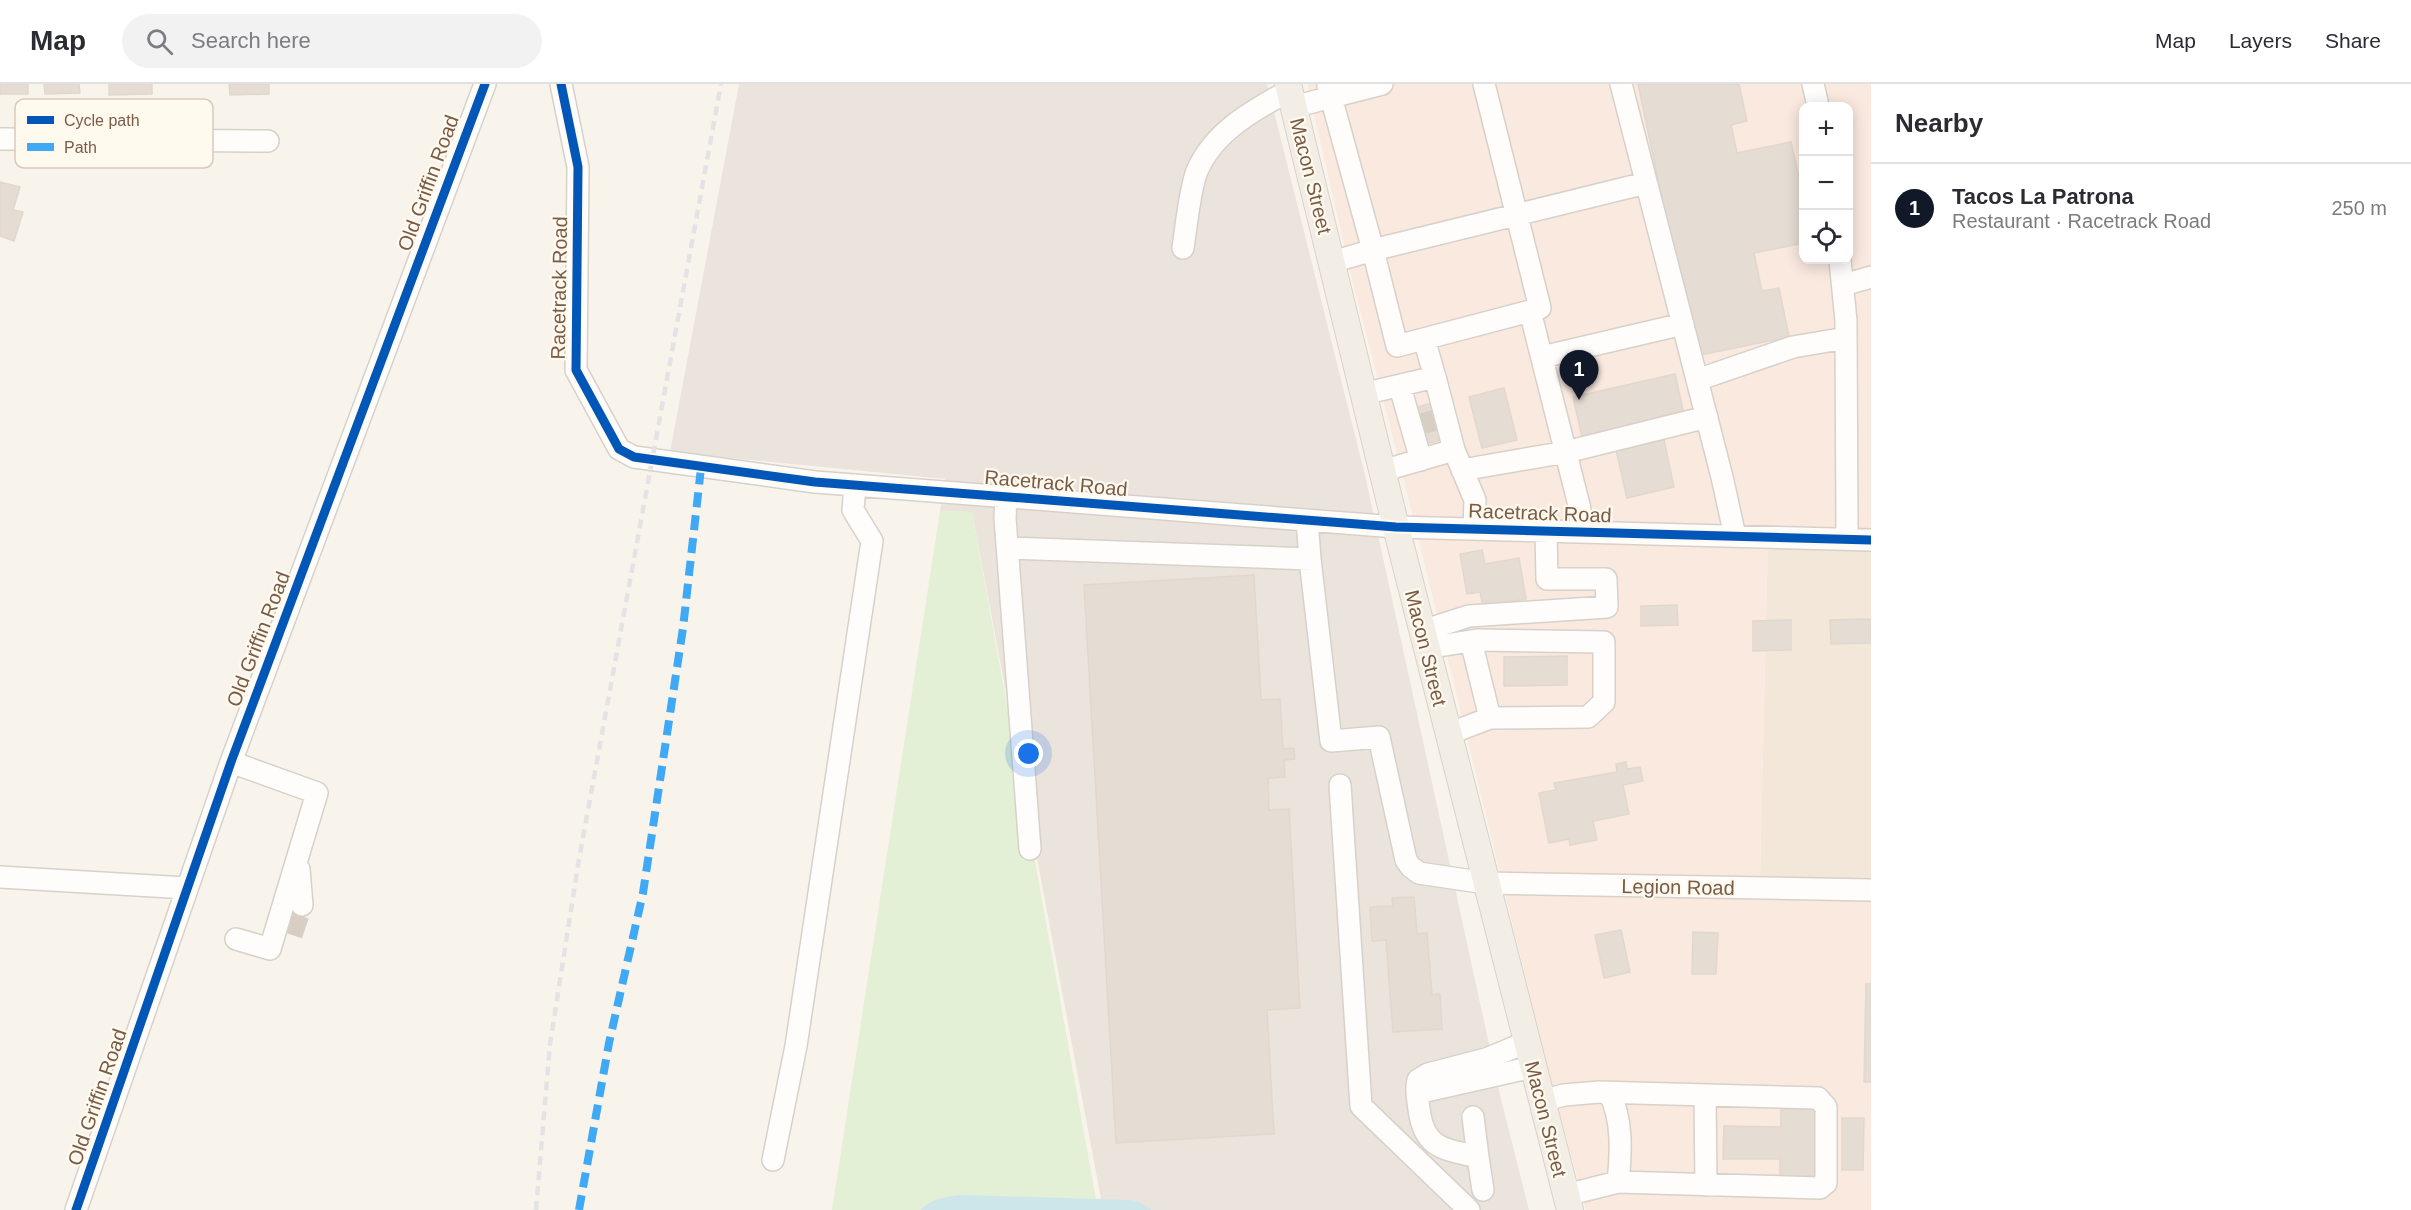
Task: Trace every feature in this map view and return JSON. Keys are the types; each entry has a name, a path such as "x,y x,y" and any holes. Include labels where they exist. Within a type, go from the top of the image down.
{"main road":[{"name":"Macon Street","path":"1290,94 1424,640 1568,1202"}],"street":[{"name":"Old Griffin Road","path":"76,1210 231,762 485,84"},
{"name":"Racetrack Road","path":"561,84 578,167 576,370 619,449 634,457 735,472 855,485 1396,527 1871,540"},
{"path":"1183,248 1197,171 1214,144 1254,110 1290,94 1383,84"},
{"path":"1329,91 1397,346 1540,308 1484,84"},
{"path":"1621,84 1732,516 1735,536"},
{"path":"1813,84 1817,102"},
{"path":"0,139 15,139"},
{"path":"213,141 268,141"},
{"path":"1332,262 1646,183"},
{"path":"1840,264 1846,338 1847,539"},
{"path":"1843,285 1871,277"},
{"path":"1530,311 1580,508 1581,532"},
{"path":"1542,357 1683,324"},
{"path":"1697,380 1793,347 1846,338"},
{"path":"1420,460 1434,377 1424,339"},
{"path":"1363,394 1400,387 1434,377"},
{"path":"1400,387 1427,423 1454,450 1475,500 1474,529"},
{"path":"1462,470 1566,452 1707,417"},
{"path":"1382,471 1454,450"},
{"path":"774,1160 796,1046 872,541 853,510 855,485"},
{"path":"1006,497 1030,849"},
{"path":"1008,548 1310,559 1307,520"},
{"path":"1546,531 1547,611"},
{"name":"Legion Road","path":"1310,559 1331,741 1379,737 1406,860 1419,873 1486,883 1871,890"},
{"path":"1424,640 1468,616 1607,607 1606,579 1547,579"},
{"path":"1424,640 1604,642 1604,702 1588,717 1490,718 1448,734"},
{"path":"1471,641 1490,718"},
{"path":"231,762 317,793 298,858 278,942 236,939"},
{"path":"1340,785 1361,1106 1469,1210"},
{"path":"298,858 302,905"},
{"path":"0,877 187,888"},
{"path":"1478,1157 1443,1149 1428,1138 1422,1129 1417,1093 1418,1080 1428,1074 1464,1067 1527,1042"},
{"path":"1417,1093 1533,1067"},
{"path":"1610,1093 1618,1117 1620,1163 1618,1182"},
{"path":"1542,1101 1564,1095 1610,1093 1705,1095 1818,1098 1826,1107 1826,1183 1820,1188 1618,1182 1568,1202"},
{"path":"1705,1095 1706,1185"},
{"path":"1473,1117 1484,1190"}],"shaded area":[{"path":"739,84 1267,84 1365,475 1501,1099 1529,1210 1103,1210 972,512 940,511 945,479 670,452"},
{"path":"1307,84 1871,84 1871,539 1768,537 1760,878 1871,883 1871,1210 1586,1210 1548,1069 1407,492 1353,283"},
{"path":"1768,536 1871,539 1871,883 1760,878"}],"green space":[{"path":"940,511 972,512 1098,1210 832,1210"}],"water":[{"path":"964,1195 1130,1200 1139,1202 1152,1210 921,1210 935,1200"}],"building":[{"path":"0,84 28,84 28,94 0,94"},
{"path":"44,84 79,84 80,93 45,94"},
{"path":"109,84 152,84 152,94 109,95"},
{"path":"229,84 269,84 269,94 230,95"},
{"path":"1638,84 1739,84 1747,121 1731,125 1737,153 1791,142 1799,178 1799,244 1754,253 1762,291 1779,288 1789,337 1695,356"},
{"path":"0,182 20,187 13,210 23,212 14,241 0,236"},
{"path":"1675,374 1684,414 1582,437 1573,397"},
{"path":"1504,388 1517,440 1482,448 1469,397"},
{"path":"1432,403 1442,440 1422,445 1413,408"},
{"path":"1664,440 1674,487 1627,498 1616,450"},
{"path":"1482,550 1485,564 1519,558 1526,599 1483,606 1480,592 1467,594 1460,554"},
{"path":"1254,575 1261,700 1280,699 1283,749 1294,748 1295,759 1284,760 1285,777 1268,778 1269,810 1289,809 1300,1008 1267,1010 1274,1134 1116,1143 1084,585"},
{"path":"1677,605 1678,625 1641,626 1641,606"},
{"path":"1871,619 1871,643 1831,644 1830,620"},
{"path":"1791,620 1791,650 1753,651 1753,621"},
{"path":"1567,656 1567,685 1504,686 1504,657"},
{"path":"1626,762 1627,769 1640,767 1643,781 1623,785 1629,814 1593,821 1597,840 1570,845 1569,839 1549,843 1539,793 1556,790 1554,783 1617,772 1616,764"},
{"path":"1414,897 1417,934 1427,933 1432,995 1440,994 1442,1029 1393,1032 1386,940 1372,941 1370,907 1393,906 1392,898"},
{"path":"1621,930 1630,972 1604,978 1595,935"},
{"path":"1693,932 1718,933 1716,974 1692,974"},
{"path":"1866,984 1871,984 1871,1082 1864,1082"},
{"path":"1781,1109 1815,1109 1815,1179 1780,1178 1780,1159 1723,1159 1724,1126 1781,1127"},
{"path":"1842,1118 1864,1118 1863,1170 1842,1170"}],"tunnel":[{"path":"1417,425 1436,420"},
{"path":"292,935 302,905"}],"railway":[{"path":"536,1210 550,1044 579,859 721,84"}],"marked path":[{"path":"579,1210 609,1043 643,893 683,628 701,468"}],"cycle path":[{"path":"76,1210 231,762 485,84"},
{"path":"561,84 578,167 576,370 619,449 634,457 815,482 1396,527 1871,540"}],"place":[{"name":"Tacos La Patrona","path":"1579,400"}]}
